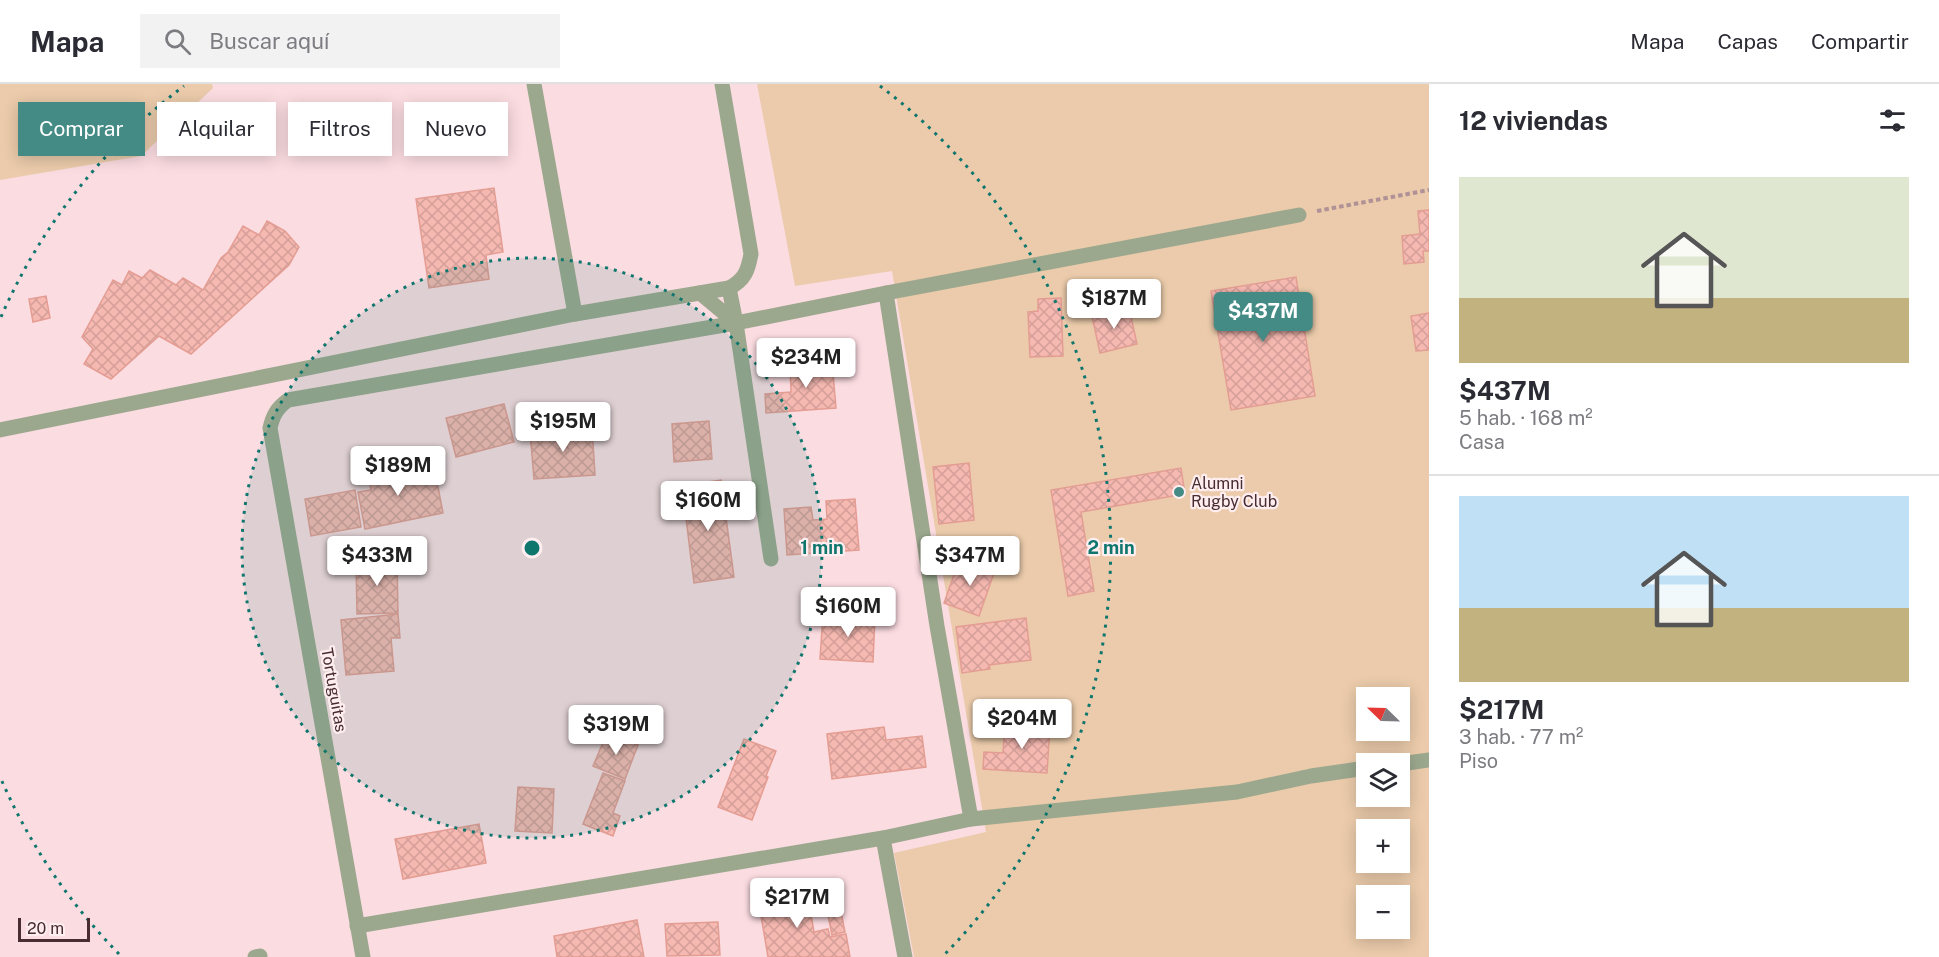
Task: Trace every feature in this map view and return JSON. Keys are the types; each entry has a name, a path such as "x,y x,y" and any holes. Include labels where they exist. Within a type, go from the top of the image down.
{"street":[{"path":"534,84 575,314"},
{"path":"0,430 575,314 729,288 739,283 748,272 751,254 722,84"},
{"path":"736,323 1299,214"},
{"path":"729,288 771,559"},
{"path":"700,293 736,323"},
{"path":"886,293 937,626 971,819"},
{"name":"Tortuguitas","path":"363,957 270,428 272,416 278,407 288,400 736,323"},
{"path":"1410,763 1429,760"},
{"path":"357,926 883,838 971,819 1237,792 1283,784 1311,776 1356,769"},
{"path":"883,838 905,957"}],"path":[{"path":"1299,214 1429,190"}],"shaded area":[{"path":"0,84 212,84 213,88 198,102 157,102 157,141 145,152 145,102 18,102 18,156 141,156 0,180"},
{"name":"Alumni Rugby Club","path":"757,84 1429,84 1429,957 914,957 894,853 986,832 892,271 795,286"}],"building":[{"path":"494,188 503,252 486,255 489,279 429,288 416,199"},
{"path":"1429,210 1429,251 1423,251 1424,262 1404,264 1402,236 1420,234 1418,211"},
{"path":"267,221 285,231 299,247 289,265 191,354 159,336 111,379 84,364 93,349 82,337 113,280 122,285 129,271 142,278 150,270 176,285 183,278 203,290 243,226 259,235"},
{"path":"1296,277 1315,396 1231,410 1211,291"},
{"path":"46,296 50,318 33,322 29,299"},
{"path":"1061,298 1063,356 1030,357 1028,312 1038,311 1038,299"},
{"path":"1129,308 1137,344 1100,353 1092,316"},
{"path":"1429,313 1429,350 1416,351 1411,316"},
{"path":"832,361 836,408 766,413 765,394 791,392 790,364"},
{"path":"504,404 514,442 456,457 446,418"},
{"path":"709,421 712,459 674,462 672,424"},
{"path":"592,427 595,475 534,479 530,432"},
{"path":"387,460 391,480 435,471 443,513 365,529 358,492 371,490 366,465"},
{"path":"969,463 974,520 939,524 933,467"},
{"path":"1181,468 1185,494 1081,512 1094,591 1068,596 1051,490"},
{"path":"721,480 734,577 694,583 682,486"},
{"path":"355,490 361,527 311,536 305,499"},
{"path":"855,499 859,550 787,555 784,509 811,507 813,520 827,519 826,501"},
{"path":"960,558 995,570 979,616 944,603"},
{"path":"397,561 398,613 357,614 356,562"},
{"path":"398,614 400,638 391,638 394,671 346,675 341,620"},
{"path":"823,614 875,617 873,662 820,659"},
{"path":"1026,618 1031,660 989,665 990,669 962,673 956,627"},
{"path":"1005,723 1050,726 1047,773 983,769 984,752 1003,753"},
{"path":"884,727 886,740 922,736 926,767 832,779 827,734"},
{"path":"607,733 638,745 625,779 593,766"},
{"path":"744,739 776,751 752,820 718,807"},
{"path":"603,773 625,781 613,813 620,816 613,836 583,824"},
{"path":"518,787 554,789 552,833 515,831"},
{"path":"479,824 486,863 403,879 395,839"},
{"path":"836,887 845,932 832,935 823,890"},
{"path":"807,890 814,932 828,929 830,937 846,934 850,957 768,957 758,898"},
{"path":"637,920 644,957 557,957 554,936"},
{"path":"718,922 720,955 667,956 665,924"}],"place":[{"name":"Alumni Rugby Club","path":"1179,492"}]}
